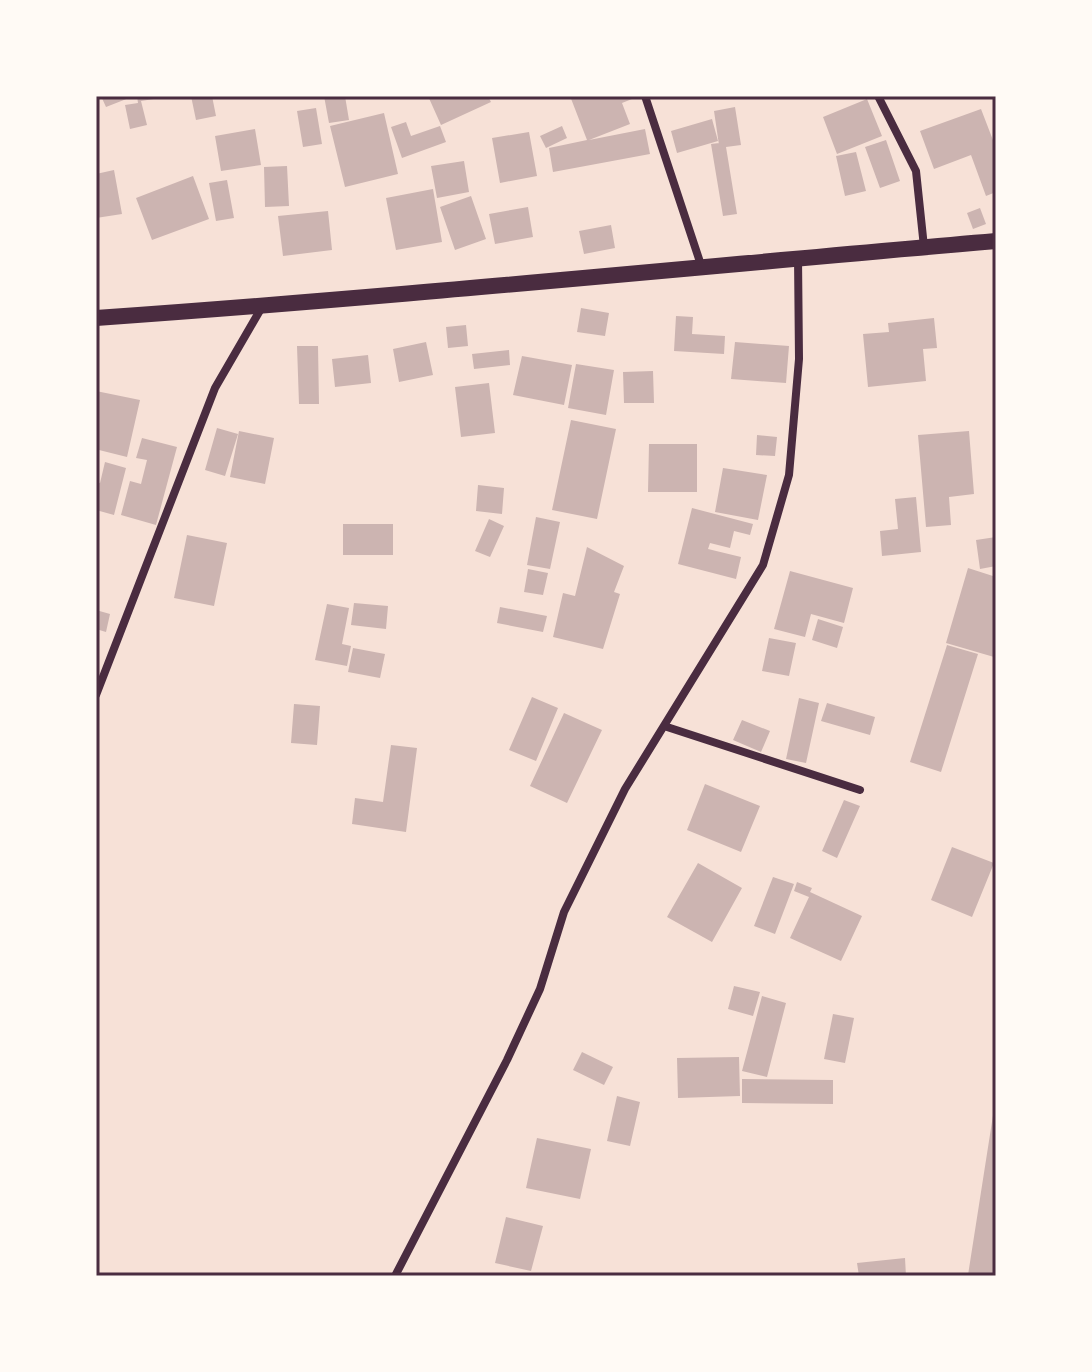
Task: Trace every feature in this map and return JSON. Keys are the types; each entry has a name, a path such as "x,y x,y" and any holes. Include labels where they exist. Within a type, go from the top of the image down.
{"main road":[{"path":"96,318 996,241"}],"street":[{"path":"645,96 701,265"},
{"path":"878,96 916,171 924,247"},
{"path":"395,1276 534,1004 564,912 625,789 763,565 789,475 799,359 797,257"},
{"path":"96,695 215,388 262,306"},
{"path":"664,726 860,790"}],"building":[{"path":"101,96 134,96 106,107"},
{"path":"137,96 160,98 141,101 147,125 130,129 125,105 138,103"},
{"path":"191,96 212,96 216,116 196,120"},
{"path":"324,96 345,96 349,120 329,123"},
{"path":"428,96 488,96 491,102 441,125"},
{"path":"570,96 631,96 632,99 622,103 630,124 589,140 645,129 650,154 553,172 549,148 587,140"},
{"path":"867,99 882,136 837,154 823,117"},
{"path":"735,107 741,145 726,147 737,214 723,216 711,144 719,143 714,111"},
{"path":"316,108 322,144 303,147 297,111"},
{"path":"981,109 996,148 996,192 986,196 971,155 934,169 920,131"},
{"path":"384,113 398,174 345,187 330,126"},
{"path":"712,119 718,141 677,153 671,131"},
{"path":"406,122 411,136 440,126 446,142 402,158 391,127"},
{"path":"562,126 567,138 546,148 540,136"},
{"path":"255,129 261,165 221,171 215,136"},
{"path":"529,132 537,176 500,183 492,138"},
{"path":"886,140 900,181 880,188 865,147"},
{"path":"856,152 866,191 845,196 836,156"},
{"path":"464,161 469,192 437,198 431,166"},
{"path":"287,166 289,206 265,207 264,167"},
{"path":"114,170 122,214 96,218 96,174"},
{"path":"193,176 209,219 152,240 136,198"},
{"path":"227,180 234,218 216,221 209,183"},
{"path":"433,189 442,242 396,250 386,198"},
{"path":"471,196 486,239 455,250 440,207"},
{"path":"528,207 533,237 495,244 489,214"},
{"path":"980,208 986,224 973,229 967,213"},
{"path":"328,211 332,250 283,256 278,216"},
{"path":"611,225 615,248 584,254 579,231"},
{"path":"581,308 609,313 605,336 577,332"},
{"path":"676,316 693,317 692,334 725,336 724,354 674,351"},
{"path":"934,318 937,348 923,349 926,381 868,387 863,334 889,332 888,323"},
{"path":"466,325 468,346 448,348 446,327"},
{"path":"426,342 433,375 399,382 393,349"},
{"path":"735,342 789,346 786,383 731,379"},
{"path":"297,346 318,346 319,404 299,404"},
{"path":"509,350 510,365 474,369 472,354"},
{"path":"368,355 371,383 335,387 332,359"},
{"path":"522,356 572,365 564,405 513,395"},
{"path":"576,364 614,370 606,415 568,408"},
{"path":"653,371 654,403 624,403 623,372"},
{"path":"489,383 495,433 461,437 455,387"},
{"path":"96,391 140,400 127,457 99,450 96,458"},
{"path":"571,420 616,429 597,519 552,510"},
{"path":"217,428 238,434 225,476 205,470"},
{"path":"239,431 274,438 265,484 230,477"},
{"path":"969,431 974,494 949,497 951,525 926,527 918,435"},
{"path":"757,435 777,437 775,456 756,455"},
{"path":"142,438 177,447 156,525 121,515 130,481 141,484 147,460 136,458"},
{"path":"649,444 697,444 697,492 648,492"},
{"path":"105,462 126,468 114,515 96,510 96,482 100,483"},
{"path":"723,468 767,475 758,520 715,512"},
{"path":"478,485 504,488 502,514 476,511"},
{"path":"916,497 921,552 882,556 880,531 898,529 895,499"},
{"path":"692,508 753,524 750,535 734,531 730,548 710,543 708,549 741,557 736,579 678,564"},
{"path":"536,517 560,522 550,569 527,565"},
{"path":"489,519 504,526 490,557 475,551"},
{"path":"343,524 393,524 393,555 343,555"},
{"path":"187,535 227,543 214,606 174,598"},
{"path":"996,537 996,566 980,569 976,540"},
{"path":"587,547 624,566 614,592 620,594 603,649 553,637 563,593 575,596"},
{"path":"968,568 996,577 994,657 946,643"},
{"path":"528,569 548,573 543,595 524,592"},
{"path":"790,571 853,588 844,623 811,614 805,637 774,629"},
{"path":"354,603 388,606 386,629 351,625"},
{"path":"327,604 349,608 342,644 351,646 347,666 315,660"},
{"path":"500,607 547,616 543,632 497,623"},
{"path":"96,610 110,614 106,632 96,629"},
{"path":"818,619 843,627 837,648 812,640"},
{"path":"769,638 796,643 789,676 762,671"},
{"path":"947,645 978,654 941,772 910,762"},
{"path":"353,648 385,654 380,678 348,672"},
{"path":"532,697 558,708 536,761 509,750"},
{"path":"799,698 819,703 806,763 786,759"},
{"path":"827,703 875,717 870,735 821,721"},
{"path":"294,704 320,706 317,745 291,743"},
{"path":"564,713 602,730 567,803 530,786"},
{"path":"742,720 770,731 761,752 733,740"},
{"path":"391,745 417,748 406,832 352,824 355,798 383,802"},
{"path":"705,784 760,806 741,852 687,830"},
{"path":"844,800 860,806 837,858 822,851"},
{"path":"952,847 994,863 972,917 931,900"},
{"path":"698,863 742,888 712,942 667,917"},
{"path":"773,877 794,884 775,934 754,926"},
{"path":"797,882 812,888 810,892 862,916 841,961 790,938 809,897 794,891"},
{"path":"734,986 760,992 753,1016 728,1009"},
{"path":"762,996 786,1003 767,1077 742,1071"},
{"path":"833,1014 854,1018 845,1063 824,1059"},
{"path":"582,1052 613,1067 604,1085 573,1070"},
{"path":"739,1057 740,1096 678,1098 677,1058"},
{"path":"742,1079 833,1080 833,1104 742,1103"},
{"path":"617,1096 640,1102 630,1146 607,1141"},
{"path":"994,1109 996,1276 975,1276 968,1275"},
{"path":"537,1138 591,1149 580,1199 526,1188"},
{"path":"506,1217 543,1226 531,1271 495,1263"},
{"path":"905,1258 906,1276 859,1276 857,1263"}]}
